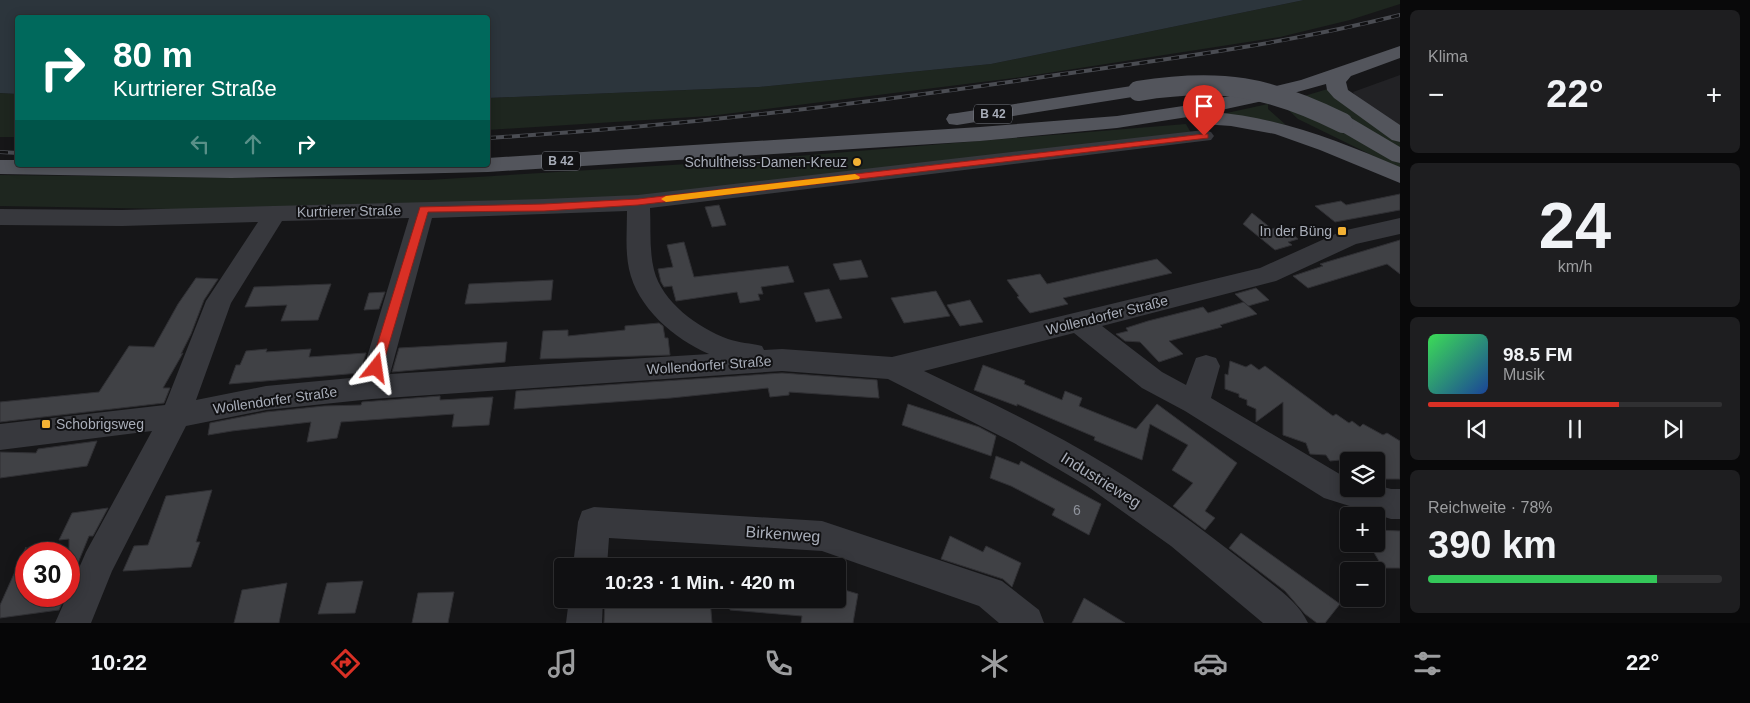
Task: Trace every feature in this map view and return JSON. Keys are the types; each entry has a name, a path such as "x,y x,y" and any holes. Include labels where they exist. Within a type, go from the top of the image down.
{"main road":[{"name":"B 42","path":"490,165 1076,127 1151,117 1272,93 1343,73 1400,52"},
{"path":"1343,73 1336,81 1341,94 1400,135"},
{"name":"B 42","path":"850,142 900,128 1198,83 1237,85 1268,91 1296,100 1342,123 1400,156"},
{"name":"B 42","path":"1272,93 1270,101 1280,115 1317,140"},
{"name":"B 42","path":"1151,117 1247,121 1288,130 1317,140 1400,176"},
{"path":"0,167 231,171 400,167"}],"street":[{"name":"Kurtrierer Straße","path":"0,217 113,218 544,207 638,202 1204,136"},
{"path":"638,202 640,254 643,272 649,290 677,322 699,337 722,348 782,360"},
{"path":"372,387 424,209"},
{"path":"73,623 98,562 176,416 209,324 220,301 276,213"},
{"name":"Wollendorfer Straße","path":"0,437 176,416 266,398 372,387 782,360 892,368 1267,276 1350,237 1400,226"},
{"path":"1079,322 1152,380 1195,403 1335,488 1391,504 1400,504"},
{"path":"1195,403 1206,366"},
{"name":"Industrieweg","path":"892,368 1068,458 1158,515 1290,623"},
{"name":"Birkenweg","path":"591,558 594,522 822,536 990,593 1026,623"},
{"path":"584,623 585,608"}],"shaded area":[{"path":"0,0 1304,0 991,64 759,87 490,98 490,15 15,15 15,94 0,93"},
{"path":"1304,0 1400,0 1400,4 1350,20 1280,37 1022,77 709,116 490,130 490,98 759,87 991,64"},
{"path":"1400,75 1400,130 1355,96 1353,92"},
{"path":"1331,88 1400,142 1400,151 1301,97"},
{"path":"0,93 15,94 15,137 0,137"},
{"path":"1268,104 1268,109 1286,125 1222,114"},
{"path":"1283,105 1303,111 1400,163 1400,169 1298,119"},
{"path":"1186,124 1191,133 632,199 287,211 0,206 0,175 428,180 737,161"}],"building":[{"path":"1400,194 1400,210 1335,222 1315,206 1341,201 1346,205"},
{"path":"719,205 726,225 712,227 705,207"},
{"path":"1252,213 1272,229 1282,226 1298,239 1288,242 1292,245 1275,250 1243,224"},
{"path":"1400,240 1400,274 1387,264 1308,288 1293,276 1323,266 1320,264"},
{"path":"684,242 694,277 788,266 794,282 761,287 763,294 758,294 760,300 740,303 737,292 676,301 672,286 664,287 658,269 673,267 667,245"},
{"path":"1157,259 1172,273 1063,298 1068,304 1030,313 1017,297 1019,296 1007,280 1040,274 1047,284"},
{"path":"861,260 868,277 840,280 833,264"},
{"path":"196,278 218,279 204,300 181,354 183,353 163,388 170,388 164,403 0,422 0,402 99,392 129,346 154,347 178,304"},
{"path":"553,280 551,300 465,304 469,284"},
{"path":"331,284 318,320 281,321 287,305 245,307 254,287"},
{"path":"1256,288 1269,300 1248,306 1235,294"},
{"path":"829,289 842,318 816,322 804,293"},
{"path":"936,291 950,316 904,323 891,298"},
{"path":"385,292 379,309 364,310 369,293"},
{"path":"970,300 983,322 960,326 947,305"},
{"path":"1244,302 1257,314 1220,325 1222,327 1169,341 1183,354 1159,362 1140,342 1125,341 1116,334 1128,331 1126,328 1148,321 1203,307 1208,313"},
{"path":"659,323 663,326 665,338 668,338 670,355 540,359 543,331 568,330 568,336 625,330 625,326"},
{"path":"507,342 505,362 392,372 399,348"},
{"path":"267,349 266,352 311,349 309,357 366,353 360,373 229,384 236,365 240,365 246,351"},
{"path":"1230,361 1246,367 1251,364 1259,370 1265,366 1333,416 1336,414 1349,423 1352,421 1360,427 1363,424 1383,435 1387,433 1400,441 1400,479 1385,479 1385,452 1340,452 1340,460 1330,461 1326,455 1310,454 1306,443 1283,435 1283,402 1256,422 1256,409 1247,405 1247,400 1239,397 1239,394 1225,389 1225,374 1228,375"},
{"path":"983,365 1025,381 1024,384 1062,400 1065,391 1082,398 1079,406 1136,429 1157,404 1237,463 1205,511 1215,518 1205,530 1173,506 1193,483 1172,470 1188,445 1150,424 1142,460 1094,440 1095,437 1017,404 1017,406 974,390"},
{"path":"782,373 877,380 879,398 789,392 789,395 770,397 768,388 671,398 514,409 516,391"},
{"path":"440,396 440,400 493,397 489,425 452,427 454,414 341,422 337,438 307,442 311,422 208,435 210,423 266,412 324,406 361,405 362,402"},
{"path":"908,404 979,427 996,436 991,456 902,425"},
{"path":"97,441 87,466 0,478 0,452 36,453 38,449"},
{"path":"996,456 1019,465 1021,461 1101,504 1089,535 1052,515 1055,509 1011,486 990,478"},
{"path":"212,490 196,542 200,542 191,567 123,571 134,546 148,545 166,496"},
{"path":"108,508 93,536 89,536 80,558 80,542 69,542 69,539 59,540 72,513"},
{"path":"1385,530 1400,531 1400,568 1385,568 1385,562 1380,562 1374,552 1385,552"},
{"path":"1241,533 1340,604 1325,623 1317,623 1305,614 1285,591 1229,548"},
{"path":"950,536 983,552 986,546 1021,563 1012,587 1003,579 941,559"},
{"path":"15,572 15,607 60,607 59,610 0,618 0,605"},
{"path":"363,581 355,613 318,614 327,583"},
{"path":"287,583 279,623 234,623 242,590"},
{"path":"846,590 858,594 853,623 801,623 802,616 730,610 730,608 846,608"},
{"path":"454,592 448,623 412,623 418,593"},
{"path":"1084,598 1125,623 1072,623"},
{"path":"605,608 711,608 712,623 604,623"}],"railway":[{"path":"490,138 704,120 920,95 1232,49 1316,34 1400,15"},
{"path":"0,152 15,153"}],"slow traffic":[{"path":"666,199 855,177"}],"place":[{"name":"Schultheiss-Damen-Kreuz","path":"857,162"},
{"name":"In der Büng","path":"1342,231"},
{"name":"Schobrigsweg","path":"46,424"}],"route":[{"path":"376,368 424,209 544,207 638,202 1204,136"}]}
